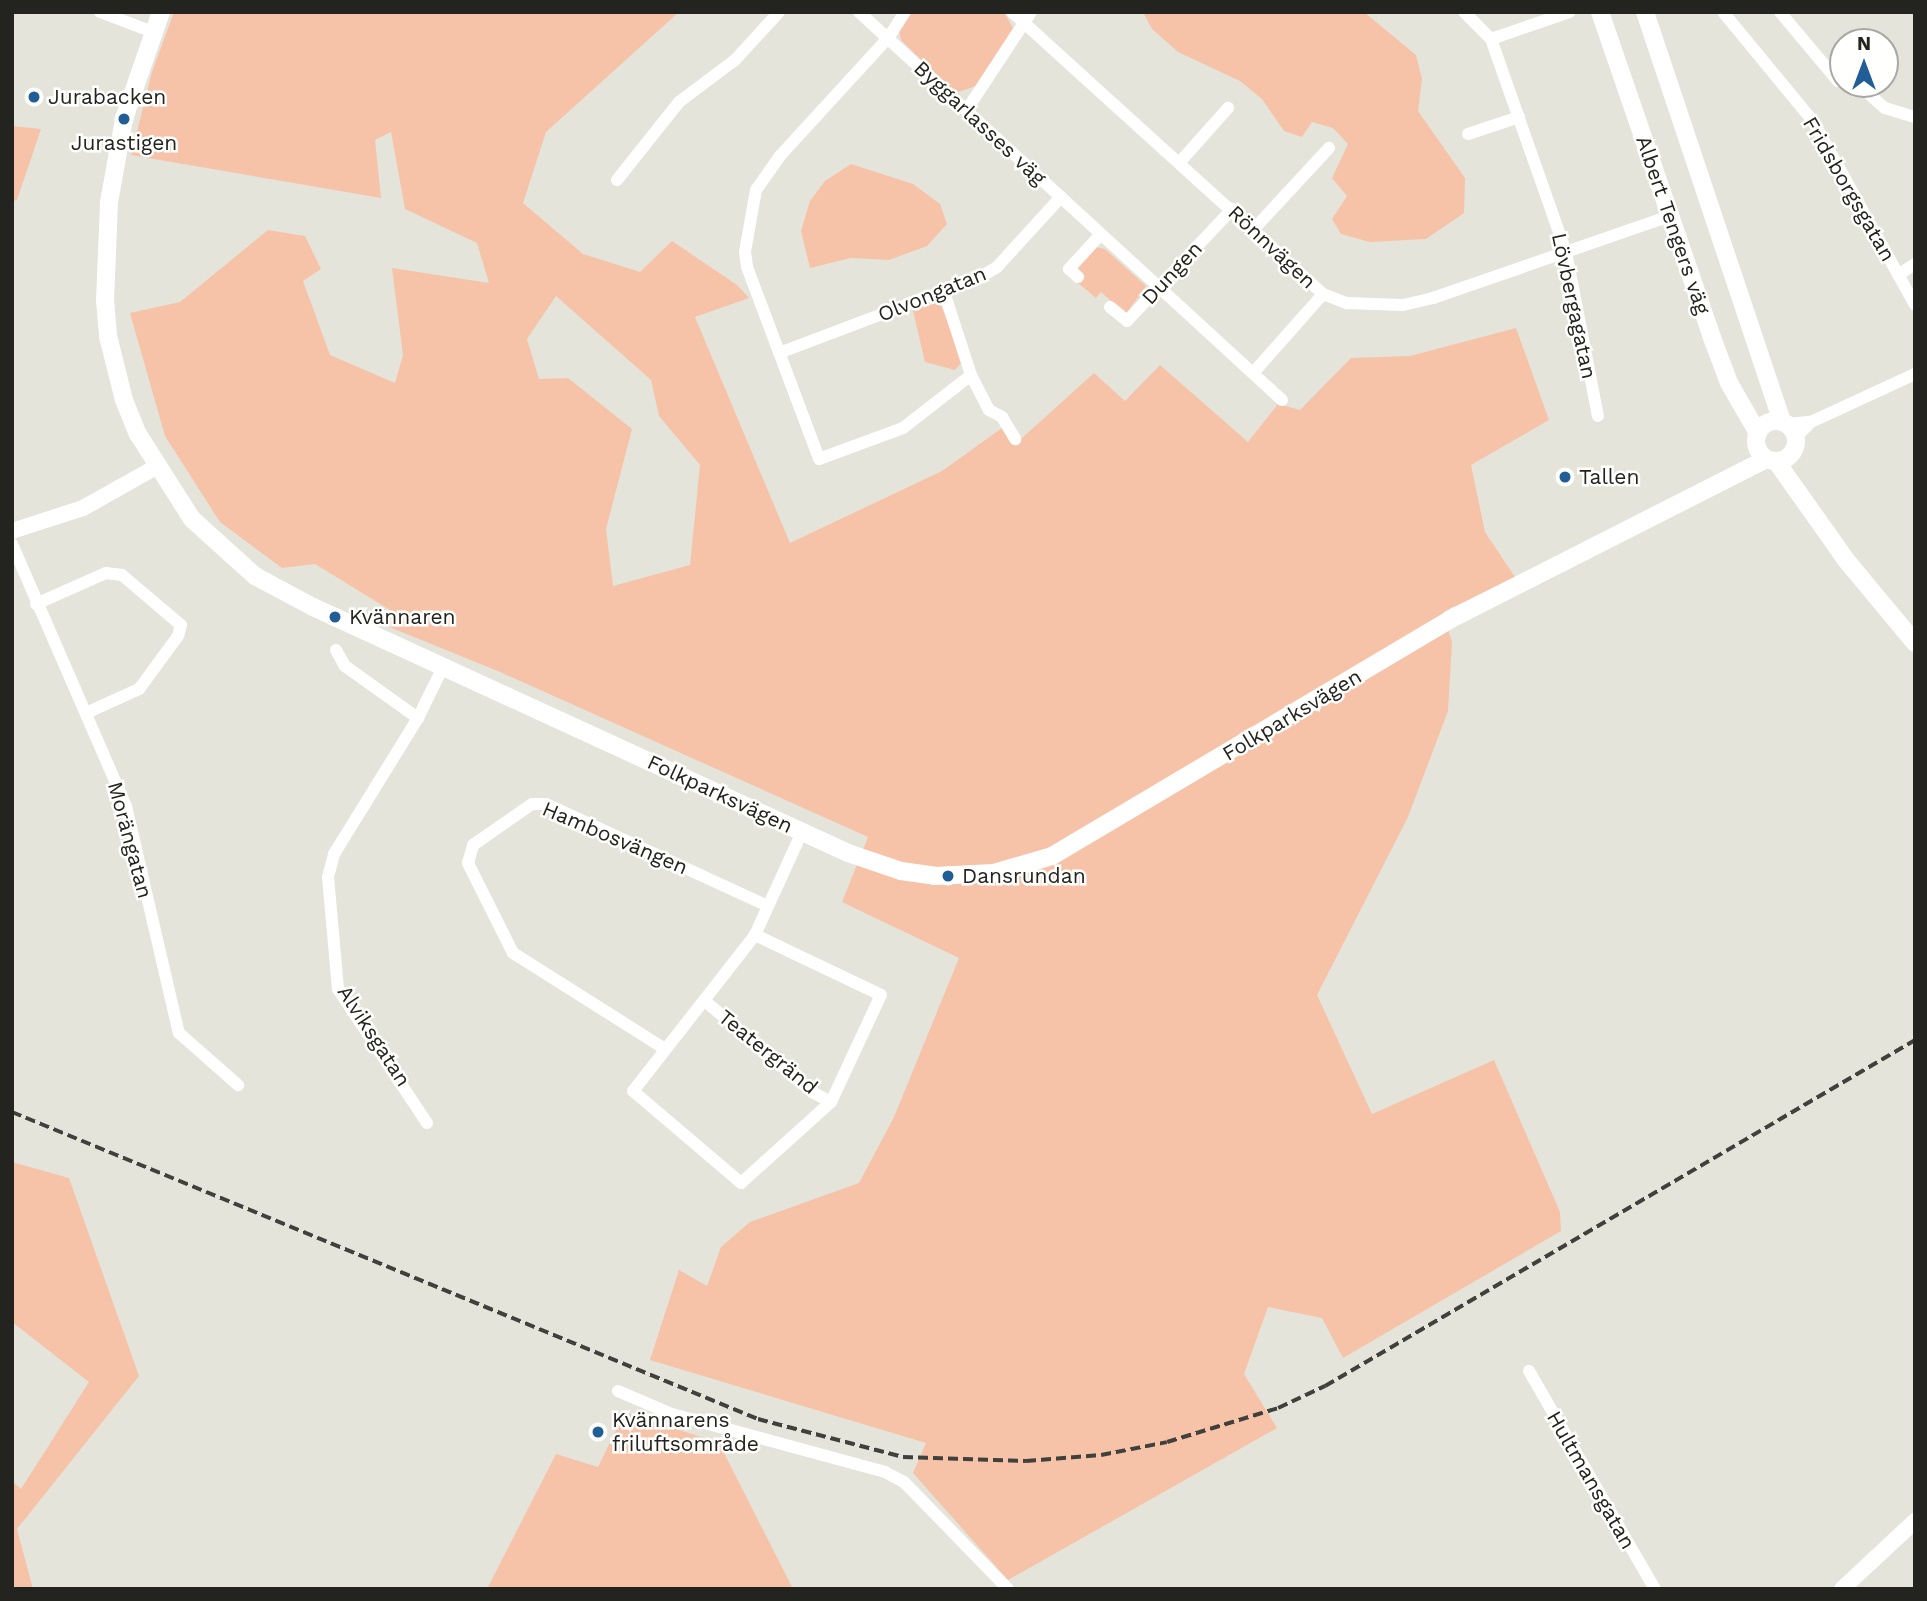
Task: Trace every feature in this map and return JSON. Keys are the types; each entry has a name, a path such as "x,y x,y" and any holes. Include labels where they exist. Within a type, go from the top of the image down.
{"main road":[{"name":"Folkparksvägen","path":"161,12 127,105 116,158 108,213 105,300 108,335 124,400 156,467 204,533 255,576 443,667 868,862 935,876 994,873 1052,856 1457,617 1700,494 1783,443"},
{"name":"Albert Tengers väg","path":"1600,12 1729,383 1757,436 1783,443"},
{"name":"Albert Tengers väg","path":"1645,12 1783,443 1809,504 1846,561 1915,643"},
{"path":"1757,436 1768,423 1783,443"},
{"name":"Folkparksvägen","path":"1734,472 1757,436"}],"street":[{"path":"100,12 153,32"},
{"path":"617,180 680,102 735,60 779,12"},
{"name":"Byggarlasses väg","path":"859,12 1282,400"},
{"path":"905,12 888,38 780,156 756,191 745,252 819,459 903,428 971,375"},
{"name":"Rönnvägen","path":"1012,12 1028,18 1179,163 1323,294 1372,307 1403,305 1670,216"},
{"name":"Lövbergagatan","path":"1464,12 1491,39 1566,252 1598,416"},
{"path":"1491,39 1570,12"},
{"name":"Fridsborgsgatan","path":"1723,12 1813,121 1915,305"},
{"path":"1780,12 1829,70"},
{"path":"966,111 1028,18"},
{"path":"1874,98 1885,108 1915,117"},
{"path":"1179,163 1227,107"},
{"path":"1468,134 1519,117"},
{"path":"1253,230 1329,148"},
{"name":"Olvongatan","path":"779,353 944,292 996,267 1061,197"},
{"name":"Dungen","path":"1110,307 1127,321 1232,209"},
{"path":"1078,277 1069,269 1101,234"},
{"path":"1898,275 1915,264"},
{"path":"944,292 971,375 989,410 1002,417 1015,439"},
{"path":"1254,372 1323,294"},
{"name":"Folkparksvägen","path":"1783,443 1811,422 1915,374"},
{"path":"12,531 83,508 156,467"},
{"name":"Morängatan","path":"12,544 126,806 179,1034 238,1085"},
{"path":"36,604 106,573 122,575 181,625 139,689 86,713"},
{"path":"336,650 345,666 418,718"},
{"name":"Alviksgatan","path":"427,1123 338,989 328,877 334,854 418,718 443,667"},
{"name":"Hambosvängen","path":"665,1049 513,953 468,863 473,845 532,804 546,804 768,906"},
{"path":"755,935 880,995 831,1102 741,1183 633,1091 755,935 802,832"},
{"name":"Teatergränd","path":"705,1001 814,1093 831,1102"},
{"name":"Hultmansgatan","path":"1529,1371 1655,1589"},
{"path":"618,1391 672,1414 885,1472 904,1482 1008,1589"},
{"path":"1842,1589 1915,1521"}],"shaded area":[{"path":"174,12 679,12 546,132 523,203 583,254 640,272 672,241 737,285 749,298 695,317 790,543 942,471 1002,428 1022,438 1094,373 1125,401 1160,365 1248,442 1278,404 1300,410 1351,358 1410,356 1516,328 1549,420 1471,465 1485,532 1515,577 1443,612 1452,642 1448,711 1408,817 1317,995 1372,1114 1494,1060 1560,1212 1561,1231 1343,1358 1322,1318 1268,1307 1244,1374 1277,1428 1008,1580 913,1473 926,1443 650,1360 679,1270 707,1286 721,1247 750,1222 859,1183 894,1117 959,958 842,902 868,837 500,672 387,626 390,610 315,564 282,568 220,522 165,436 130,313 180,302 268,230 305,236 321,269 303,281 330,355 395,383 403,355 392,268 489,283 477,243 405,209 391,132 375,140 381,198 131,155 152,72","holes":["556,296 651,380 659,416 700,465 690,565 613,586 606,529 632,429 568,378 539,379 527,339"]},
{"path":"911,12 1004,12 1013,28 976,86 955,93 901,40 899,30"},
{"path":"1143,12 1364,12 1416,55 1422,79 1418,111 1465,178 1464,213 1426,239 1370,242 1341,234 1332,219 1347,196 1332,178 1348,144 1333,128 1312,122 1302,137 1284,131 1262,99 1240,81 1178,52 1152,29"},
{"path":"12,126 41,129 17,200 12,201"},
{"path":"851,164 913,184 940,204 947,224 927,246 889,260 851,258 810,268 801,231 810,201 825,181"},
{"path":"1096,247 1105,249 1146,286 1126,314 1101,292 1096,298 1078,283 1085,276 1077,268"},
{"path":"934,301 942,307 962,362 955,370 925,362 913,311"},
{"path":"12,1162 69,1178 139,1376 17,1529 33,1589 12,1589 12,1481 21,1489 89,1382 12,1322"},
{"path":"625,1412 719,1443 793,1589 487,1589 556,1454 598,1467"}],"railway":[{"path":"12,1112 758,1419 903,1457 1026,1461 1101,1455 1167,1442 1278,1408 1325,1386 1915,1040"}],"place":[{"name":"Jurabacken","path":"34,97"},
{"name":"Jurastigen","path":"124,119"},
{"name":"Tallen","path":"1565,477"},
{"name":"Kvännaren","path":"335,617"},
{"name":"Dansrundan","path":"948,876"},
{"name":"Kvännarens friluftsområde","path":"598,1432"}]}
